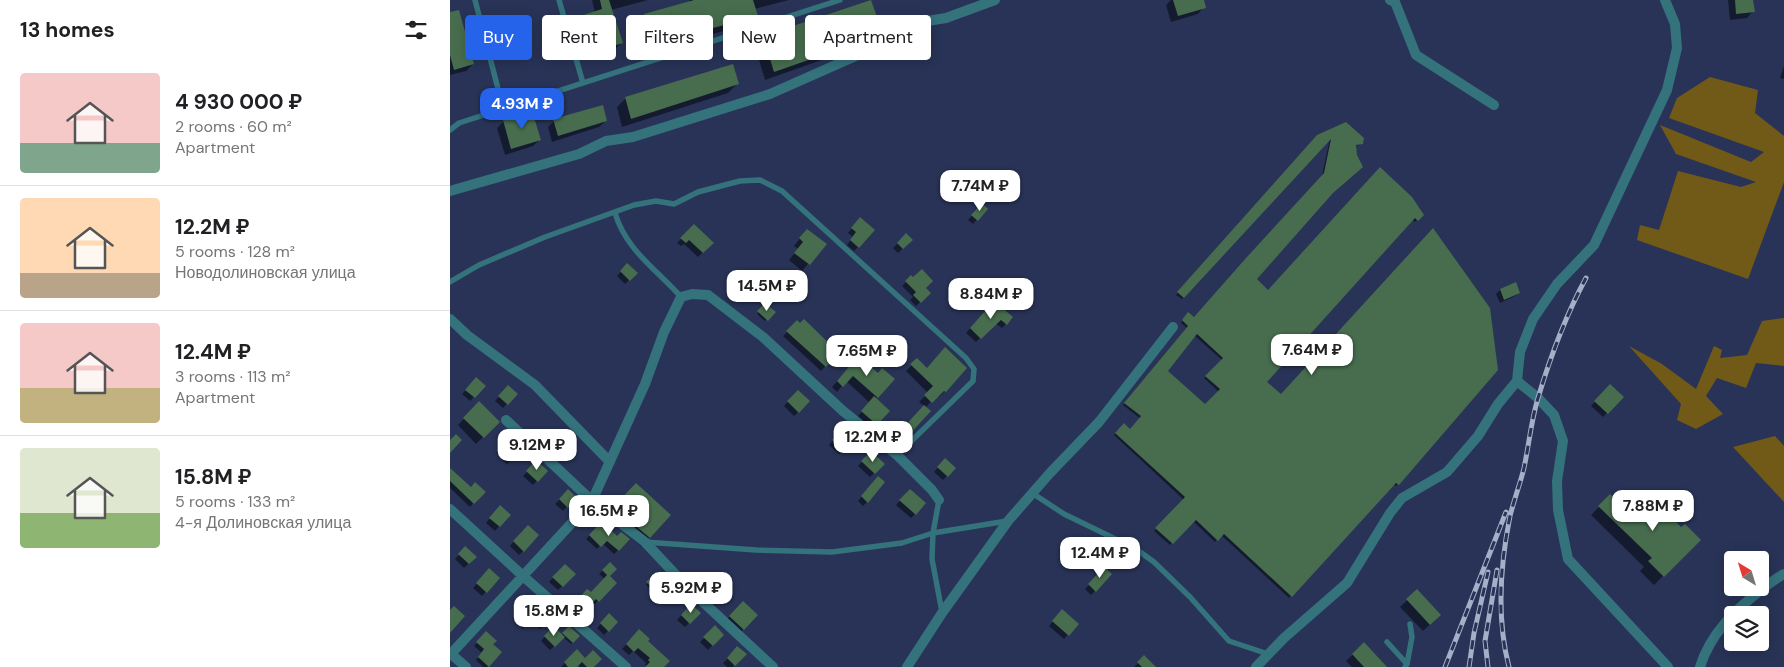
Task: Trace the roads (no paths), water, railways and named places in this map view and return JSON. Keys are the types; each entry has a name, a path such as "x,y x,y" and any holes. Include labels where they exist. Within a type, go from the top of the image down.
{"street":[{"path":"450,190 579,154 606,140 633,137 770,94 892,40 916,23 946,18 995,0"},
{"path":"1390,0 1395,2 1416,55 1494,105"},
{"path":"1256,667 1347,583 1390,513 1402,498 1448,472 1478,436 1498,404 1517,381 1520,352 1534,319 1557,284 1594,245 1667,90 1678,48 1674,24 1665,0"},
{"path":"466,667 450,654 592,501 646,384 664,332 681,297 692,294 708,295 764,337 843,411 897,455 932,490 939,500"},
{"path":"450,319 467,336 535,385 610,462"},
{"path":"907,667 942,613 1008,521 1050,473 1099,422 1172,328"},
{"path":"1517,381 1554,414 1563,441 1557,481 1558,510 1568,559 1668,667"},
{"path":"506,420 592,501 645,542 689,589 773,667"},
{"path":"450,509 626,667"},
{"path":"1700,667 1713,638 1732,614 1758,592 1784,574"}],"lane":[{"path":"475,0 503,108"},
{"path":"559,0 583,83"},
{"path":"450,130 459,123 503,108 840,0"},
{"path":"450,282 479,265 545,237 634,205 656,201 674,204 698,192 740,181 760,180 782,191 966,358 974,369 974,380 897,455"},
{"path":"615,213 620,229 630,246 681,297"},
{"path":"1032,493 1064,514 1136,549 1154,562 1190,597 1229,640 1268,654"},
{"path":"939,500 933,533 932,559 942,613"},
{"path":"645,542 756,550 832,552 902,543 933,533 1008,521"},
{"path":"1406,666 1412,637 1410,624"},
{"path":"1387,642 1406,666"}],"railway":[{"path":"1509,667 1502,629 1501,592 1510,516 1524,468 1538,398 1553,352 1586,278"},
{"path":"1445,667 1506,512"},
{"path":"1488,667 1485,641 1497,570"},
{"path":"1469,667 1474,633 1488,572"}]}
